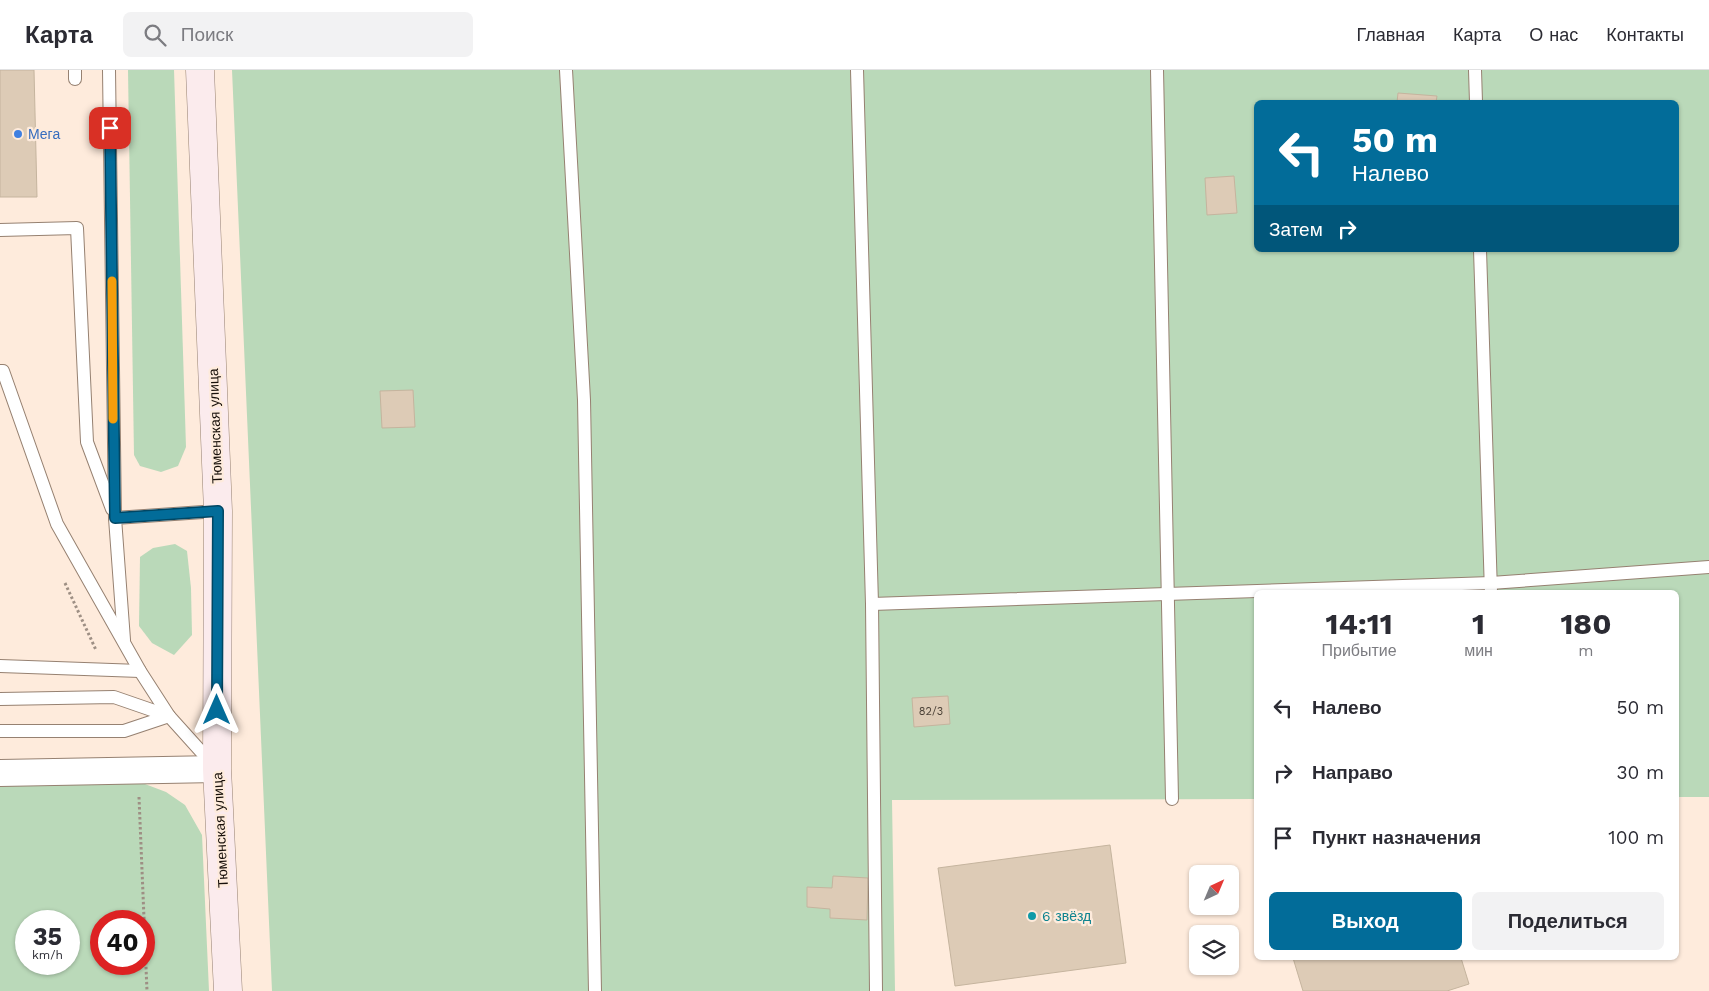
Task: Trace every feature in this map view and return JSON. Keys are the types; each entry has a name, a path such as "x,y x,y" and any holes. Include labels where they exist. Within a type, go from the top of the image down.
{"street":[{"name":"Тюменская улица","path":"200,70 218,511 217,769 228,991"},
{"path":"0,773 217,769"}],"lane":[{"path":"109,70 115,518 125,645"},
{"path":"566,70 584,400 596,991"},
{"path":"857,70 872,604 876,991"},
{"path":"1157,70 1172,799"},
{"path":"1475,70 1476,100"},
{"path":"0,230 77,228 87,442 115,518"},
{"path":"1480,252 1491,588"},
{"path":"0,371 3,371 57,524 140,671 169,716 217,769"},
{"path":"115,518 218,511"},
{"path":"1383,590 1491,588 1709,567"},
{"path":"872,604 1254,592"},
{"path":"0,666 140,671"},
{"path":"0,700 114,697 169,716"},
{"path":"0,731 124,731 169,716"}],"path":[{"path":"137,771 147,991"}],"green space":[{"path":"128,70 174,70 186,447 178,466 161,472 140,466 134,455"},
{"path":"232,70 1709,70 1709,797 1679,797 1679,590 1254,590 1254,799 892,800 895,991 272,991"},
{"path":"175,544 187,551 191,588 192,635 174,655 152,643 139,626 140,557 153,548"},
{"path":"137,781 166,792 185,805 202,835 209,991 0,991 0,785"}],"building":[{"name":"Мега","path":"0,70 34,70 37,197 0,197"},
{"path":"1398,93 1437,96 1436,100 1397,100"},
{"path":"1234,176 1237,213 1207,215 1205,178"},
{"path":"413,390 415,427 382,428 380,391"},
{"path":"948,696 950,724 914,727 912,698"},
{"name":"6 звёзд","path":"1110,845 1126,963 955,986 938,868"},
{"path":"833,876 868,878 867,920 830,918 830,909 807,907 807,887 832,888"},
{"path":"1294,960 1462,960 1469,984 1447,991 1303,991"}],"slow traffic":[{"path":"112,281 113,419"}],"place":[{"name":"Мега","path":"18,134"},
{"name":"6 звёзд","path":"1032,916"}],"route":[{"path":"110,128 115,518 218,511 217,710"}]}
